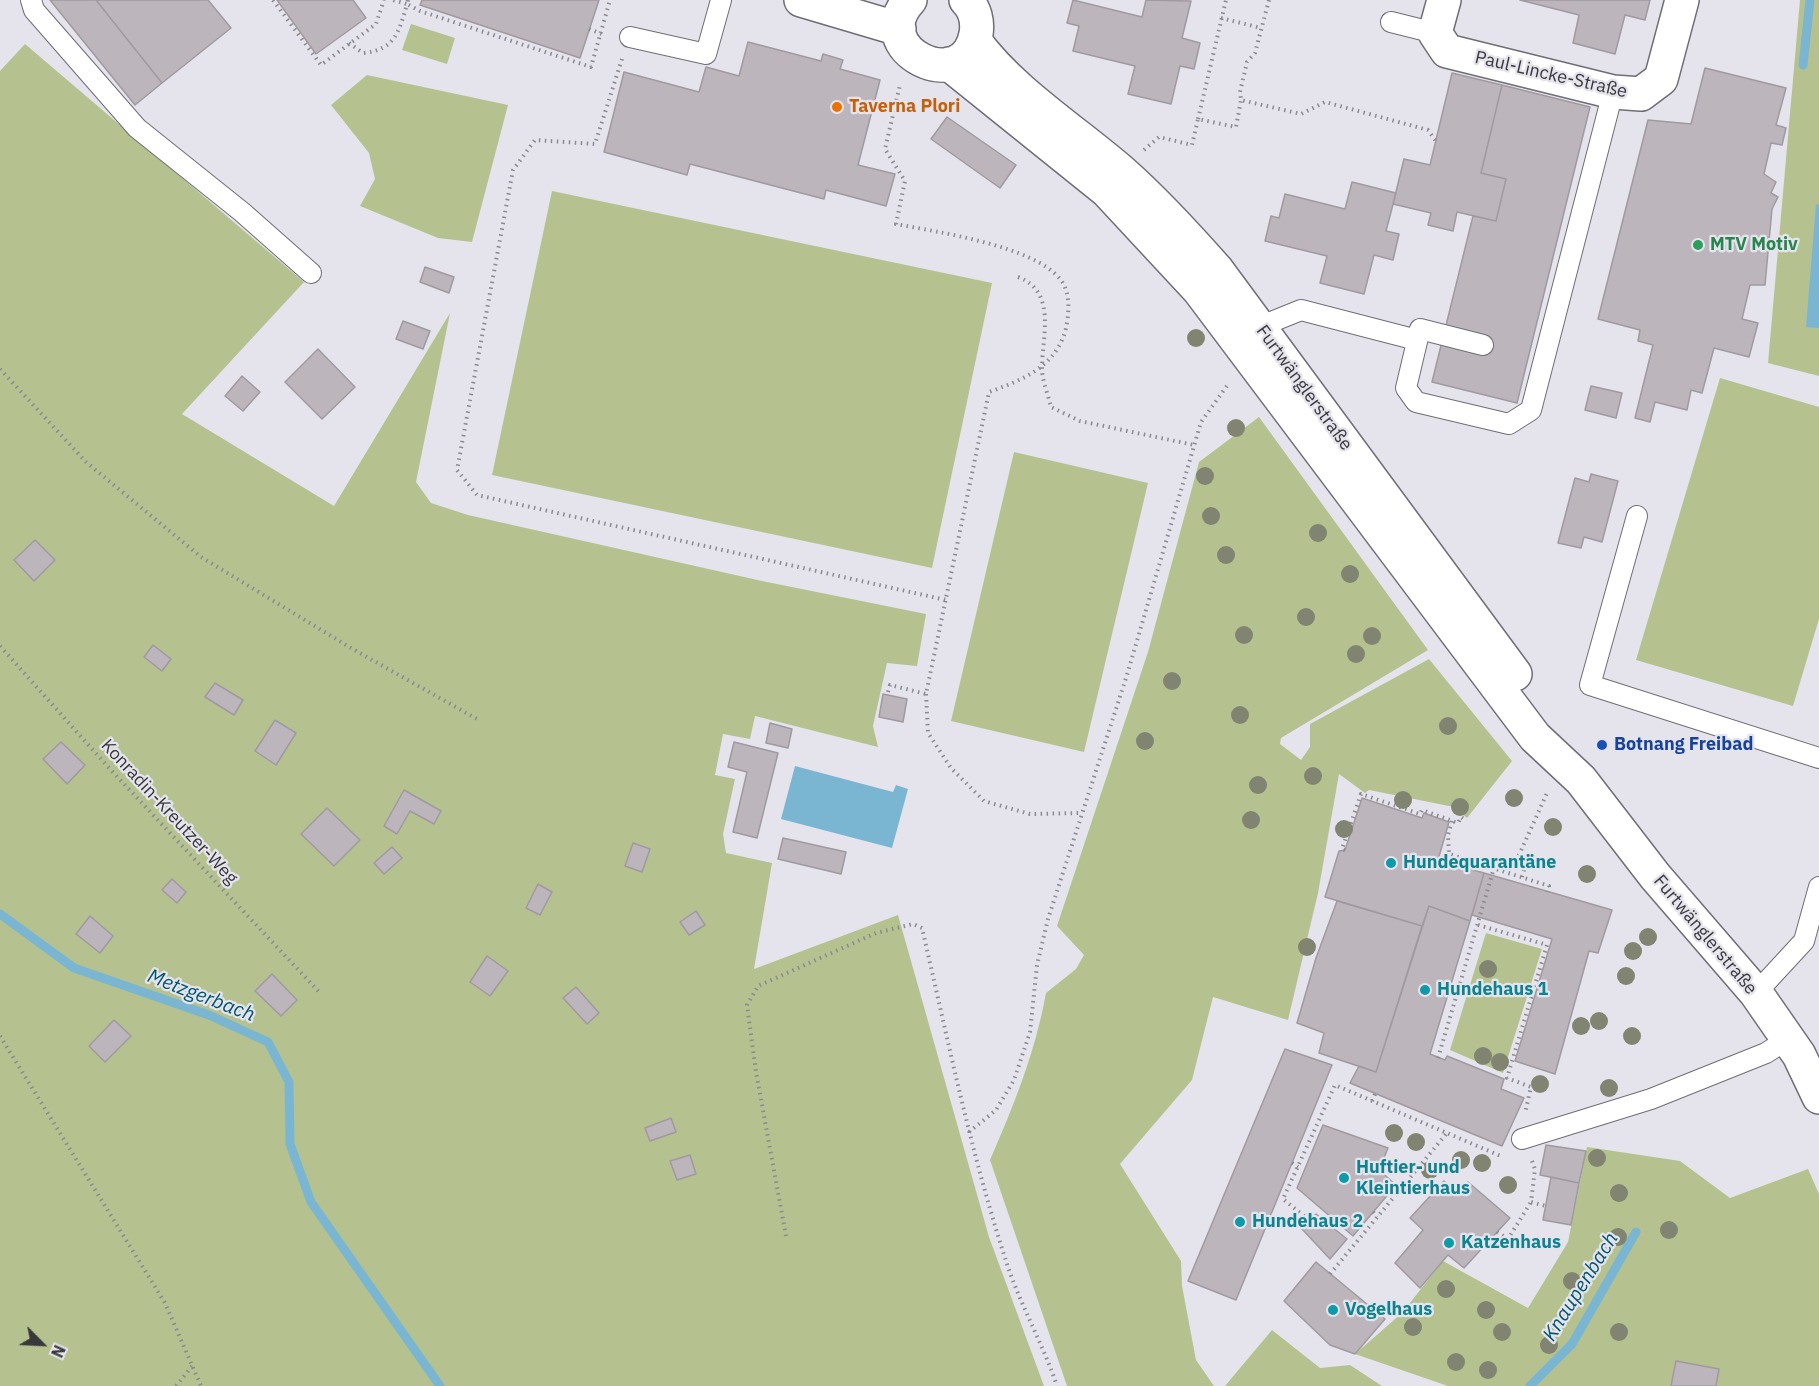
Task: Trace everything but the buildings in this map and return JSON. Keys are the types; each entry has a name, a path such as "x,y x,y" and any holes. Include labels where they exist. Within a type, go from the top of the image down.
{"main road":[{"path":"801,0 905,15 907,50 926,64 949,64 960,59 975,41 976,15 966,0"},
{"path":"1435,33 1444,0"},
{"name":"Paul-Lincke-Straße","path":"1435,33 1447,51 1613,92 1641,94 1661,79 1682,0"},
{"name":"Furtwänglerstraße","path":"975,41 1006,75 1123,172 1174,221 1217,270 1551,724 1581,780"},
{"name":"Furtwänglerstraße","path":"949,64 1107,191 1199,290 1255,361 1462,642 1535,737 1581,780 1655,876 1756,993 1799,1055 1819,1097"}],"lane":[{"path":"31,0 34,10 137,128 242,212 310,273"},
{"path":"630,37 706,54 721,0"},
{"path":"1391,22 1435,33"},
{"path":"1484,345 1420,329 1406,388 1416,402 1509,424 1531,410 1587,153 1613,92"},
{"path":"1259,327 1301,310 1418,340"},
{"path":"1636,516 1590,685 1819,758"},
{"path":"1756,993 1804,942 1819,888"},
{"path":"1522,1139 1651,1099 1766,1053 1788,1039"}],"path":[{"path":"273,0 321,65 376,24 384,0"},
{"path":"393,0 407,2 420,11 591,67 610,0"},
{"path":"1148,147 1159,137 1192,145 1226,0"},
{"path":"1198,118 1236,127 1241,100 1240,92 1247,62 1255,53 1269,0"},
{"path":"349,43 363,53 377,52 392,42 400,27 407,2"},
{"path":"1221,18 1262,28"},
{"path":"590,28 602,34"},
{"path":"617,77 595,144 535,140 513,170 457,470 477,495 946,600"},
{"path":"899,89 885,149 905,181 896,224 983,242 1030,258 1061,279 1070,310 1062,344 1041,368 1022,380 989,392 926,694 928,733 951,768 984,801 1030,814 1082,813"},
{"path":"1241,100 1301,114 1325,102 1428,130 1436,141"},
{"path":"1018,277 1030,281 1043,300 1046,324 1041,368 1051,406 1080,421 1194,445"},
{"path":"969,1132 996,1110 1014,1080 1030,1032 1037,965 1048,919 1127,675 1201,422 1224,390 1255,361"},
{"path":"0,369 86,462 201,557 351,648 477,719"},
{"name":"Konradin-Kreutzer-Weg","path":"0,646 109,768 321,994"},
{"path":"888,692 890,685 926,694"},
{"path":"1345,850 1342,849 1361,794 1420,814 1422,810 1458,824 1461,817 1465,820"},
{"path":"1522,877 1525,867 1515,864 1547,794"},
{"path":"1452,821 1448,835 1449,854 1550,886 1548,892"},
{"path":"1438,1058 1494,868"},
{"path":"786,1236 756,1072 747,1005 758,986 876,933 913,924 922,928 969,1132 1007,1266 1043,1345 1057,1386"},
{"path":"1478,925 1547,945 1507,1078 1531,1087 1526,1099 1522,1139 1535,1169 1531,1203 1508,1239 1497,1232"},
{"path":"0,1036 165,1303 201,1386"},
{"path":"1309,1220 1283,1199 1335,1085 1506,1158 1522,1139"},
{"path":"1372,1101 1375,1094"},
{"path":"1330,1274 1448,1133"},
{"path":"1292,1163 1298,1167"},
{"path":"1531,1203 1546,1206"},
{"path":"1373,1212 1377,1217"},
{"path":"176,1386 193,1365"}],"green space":[{"path":"1800,0 1819,0 1819,376 1768,363"},
{"path":"411,24 455,38 447,64 402,50"},
{"path":"25,44 304,282 182,414 334,506 450,313 416,482 431,503 468,515 762,581 926,614 917,666 887,663 873,726 878,747 755,716 750,739 723,734 715,775 735,779 723,834 726,853 772,863 754,969 898,915 989,1237 1044,1386 0,1386 0,71"},
{"path":"367,75 508,105 472,242 438,238 360,206 375,179 369,153 331,105"},
{"path":"552,191 992,283 932,568 492,475"},
{"path":"1720,378 1819,407 1819,619 1793,706 1636,660"},
{"path":"1259,417 1428,650 1281,738 1280,744 1301,760 1310,747 1310,724 1429,659 1512,761 1467,818 1454,807 1369,790 1365,793 1339,774 1318,893 1288,1020 1213,997 1192,1080 1120,1164 1181,1261 1182,1286 1196,1360 1214,1386 1067,1386 990,1160 1023,1078 1036,1037 1046,993 1076,969 1084,955 1057,926 1148,652 1199,462"},
{"path":"1014,452 1148,483 1084,752 951,721"},
{"path":"1486,933 1542,949 1503,1073 1450,1050"},
{"path":"1587,1147 1680,1161 1730,1198 1808,1169 1819,1194 1819,1386 1448,1386 1355,1354 1402,1313 1443,1261 1528,1308 1568,1242"},
{"path":"1272,1330 1320,1368 1350,1365 1382,1386 1225,1386"}],"water":[{"path":"1816,204 1819,205 1819,328 1806,327"},
{"path":"795,766 893,792 896,785 908,789 892,848 781,819"}],"waterway":[{"name":"Knaupenbach","path":"1803,65 1810,0"},
{"name":"Metzgerbach","path":"0,914 74,968 209,1015 268,1042 289,1082 290,1144 311,1202 440,1386"},
{"name":"Knaupenbach","path":"1530,1386 1572,1344 1636,1232"}],"place":[{"name":"Taverna Plori","path":"837,107"},
{"name":"MTV Motiv","path":"1698,245"},
{"name":"Botnang Freibad","path":"1602,745"},
{"name":"Hundequarantäne","path":"1391,863"},
{"name":"Hundehaus 1","path":"1425,990"},
{"name":"Huftier- und Kleintierhaus","path":"1344,1178"},
{"name":"Hundehaus 2","path":"1240,1222"},
{"name":"Katzenhaus","path":"1449,1243"},
{"name":"Vogelhaus","path":"1333,1310"}]}
